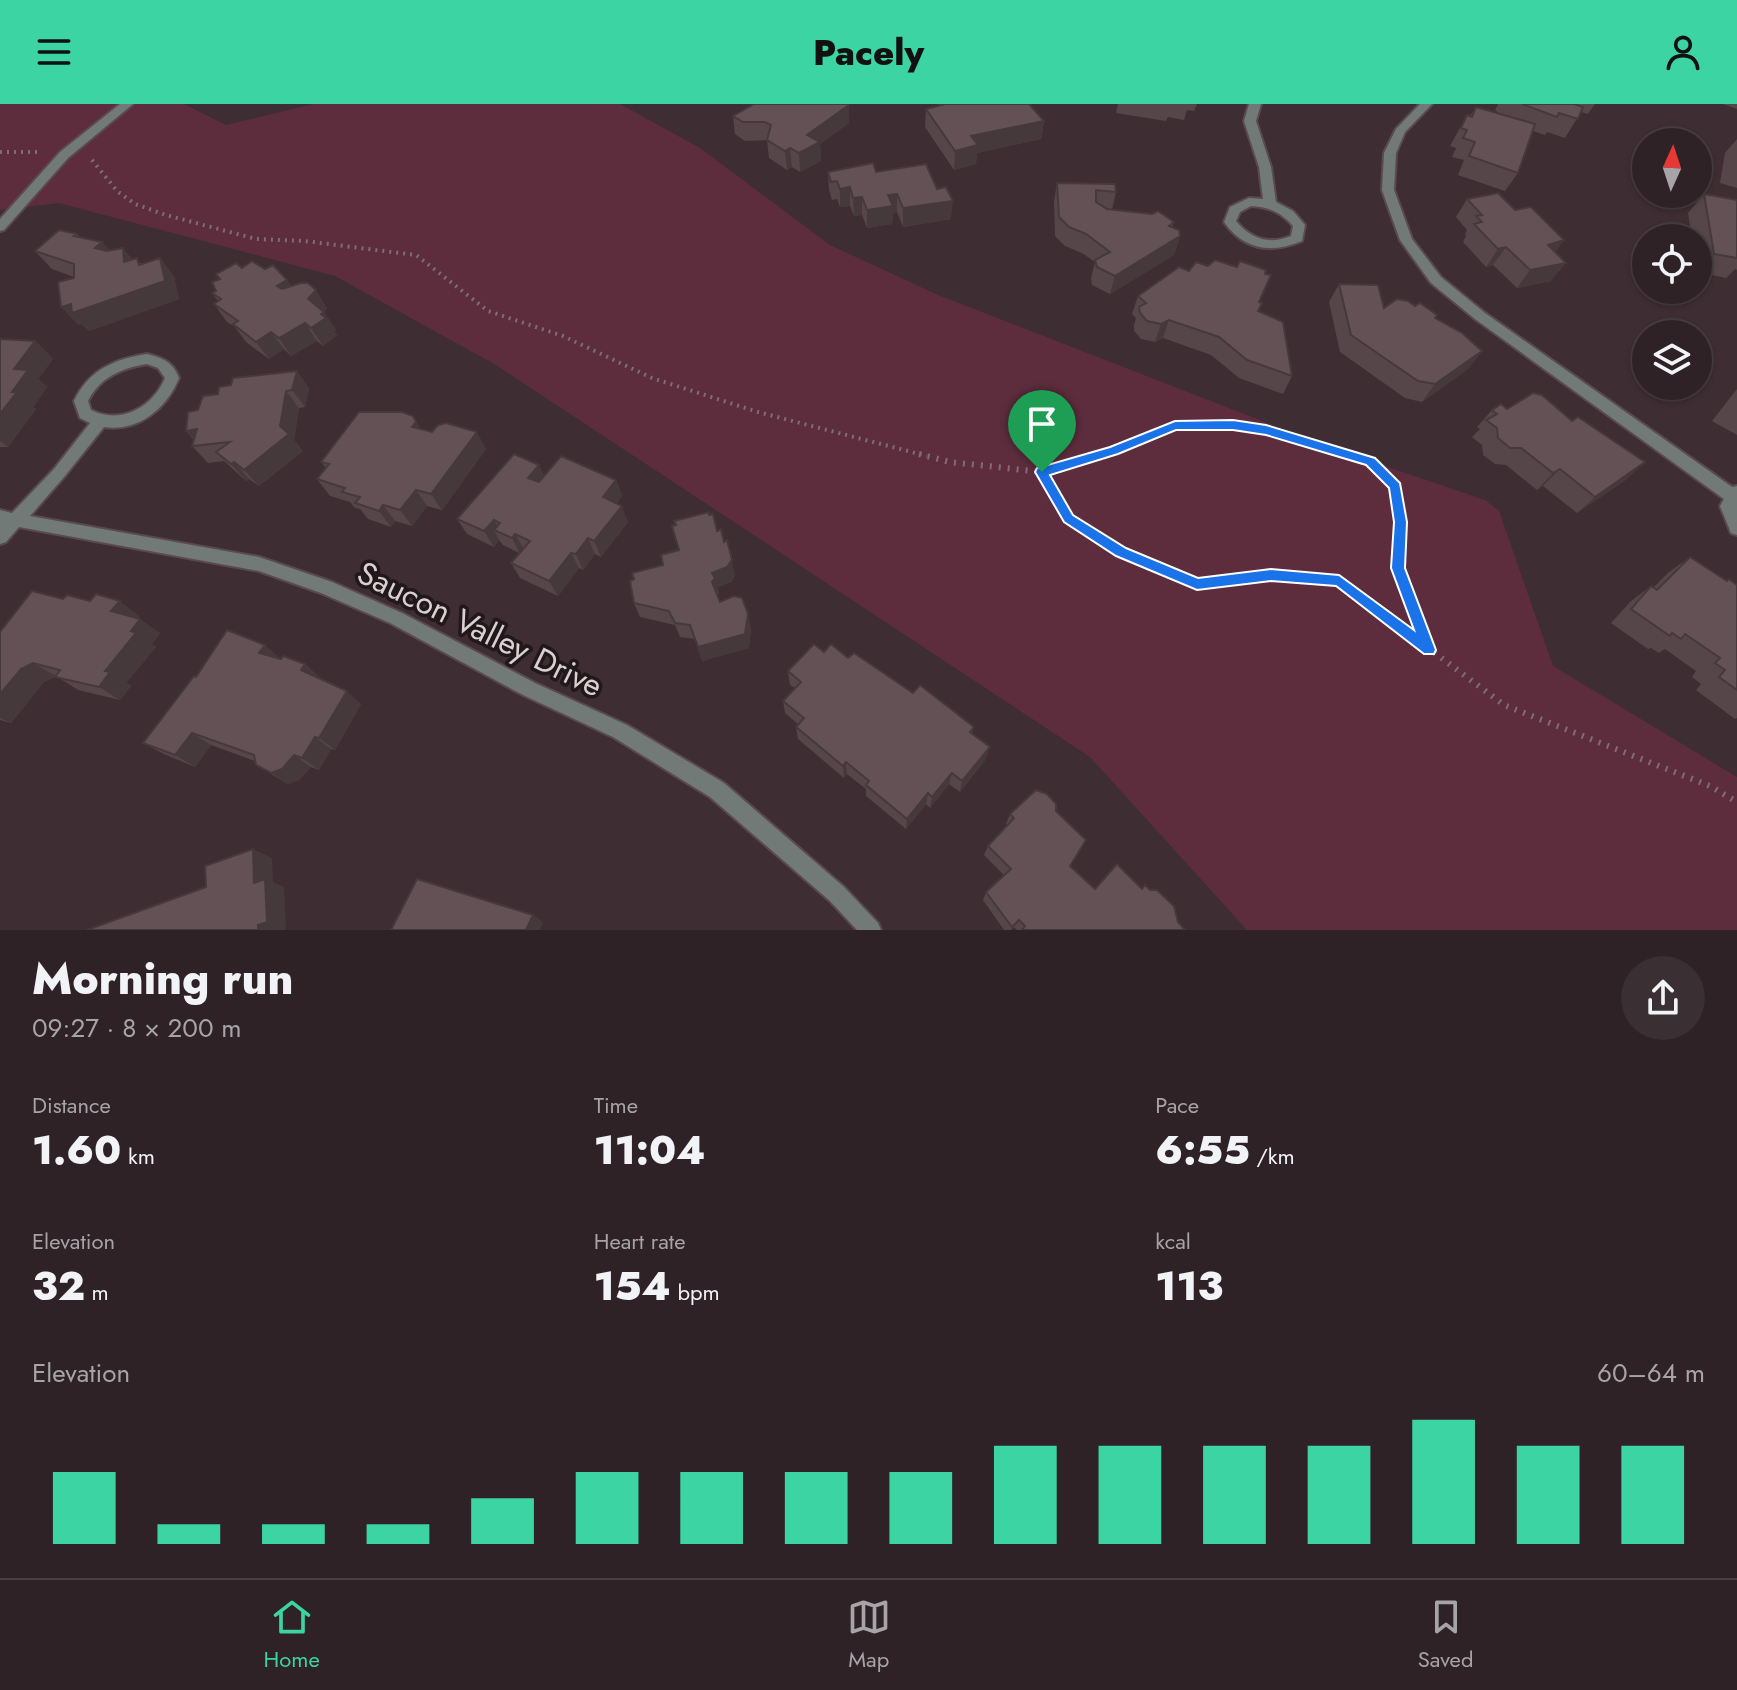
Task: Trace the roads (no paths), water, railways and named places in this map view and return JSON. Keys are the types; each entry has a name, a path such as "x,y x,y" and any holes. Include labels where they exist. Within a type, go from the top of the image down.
{"street":[{"path":"0,227 64,155 127,104"},
{"path":"1255,104 1250,121 1265,167 1270,203"},
{"path":"1401,104 1423,107"},
{"path":"1423,107 1400,131 1390,153 1388,190 1406,240 1436,280 1480,316 1735,494 1728,506 1737,528"},
{"path":"1249,202 1270,203 1289,212 1299,225 1297,238 1282,246 1260,245 1240,236 1230,222 1234,210 1249,202"},
{"path":"0,537 9,517 100,421 119,421 151,408 169,389 172,378 170,369 161,363 133,361 115,366 96,378 81,401 85,414 100,421"},
{"name":"Saucon Valley Drive","path":"9,517 259,564 326,587 396,618 529,689 620,731 717,790 837,894 871,930"}]}
